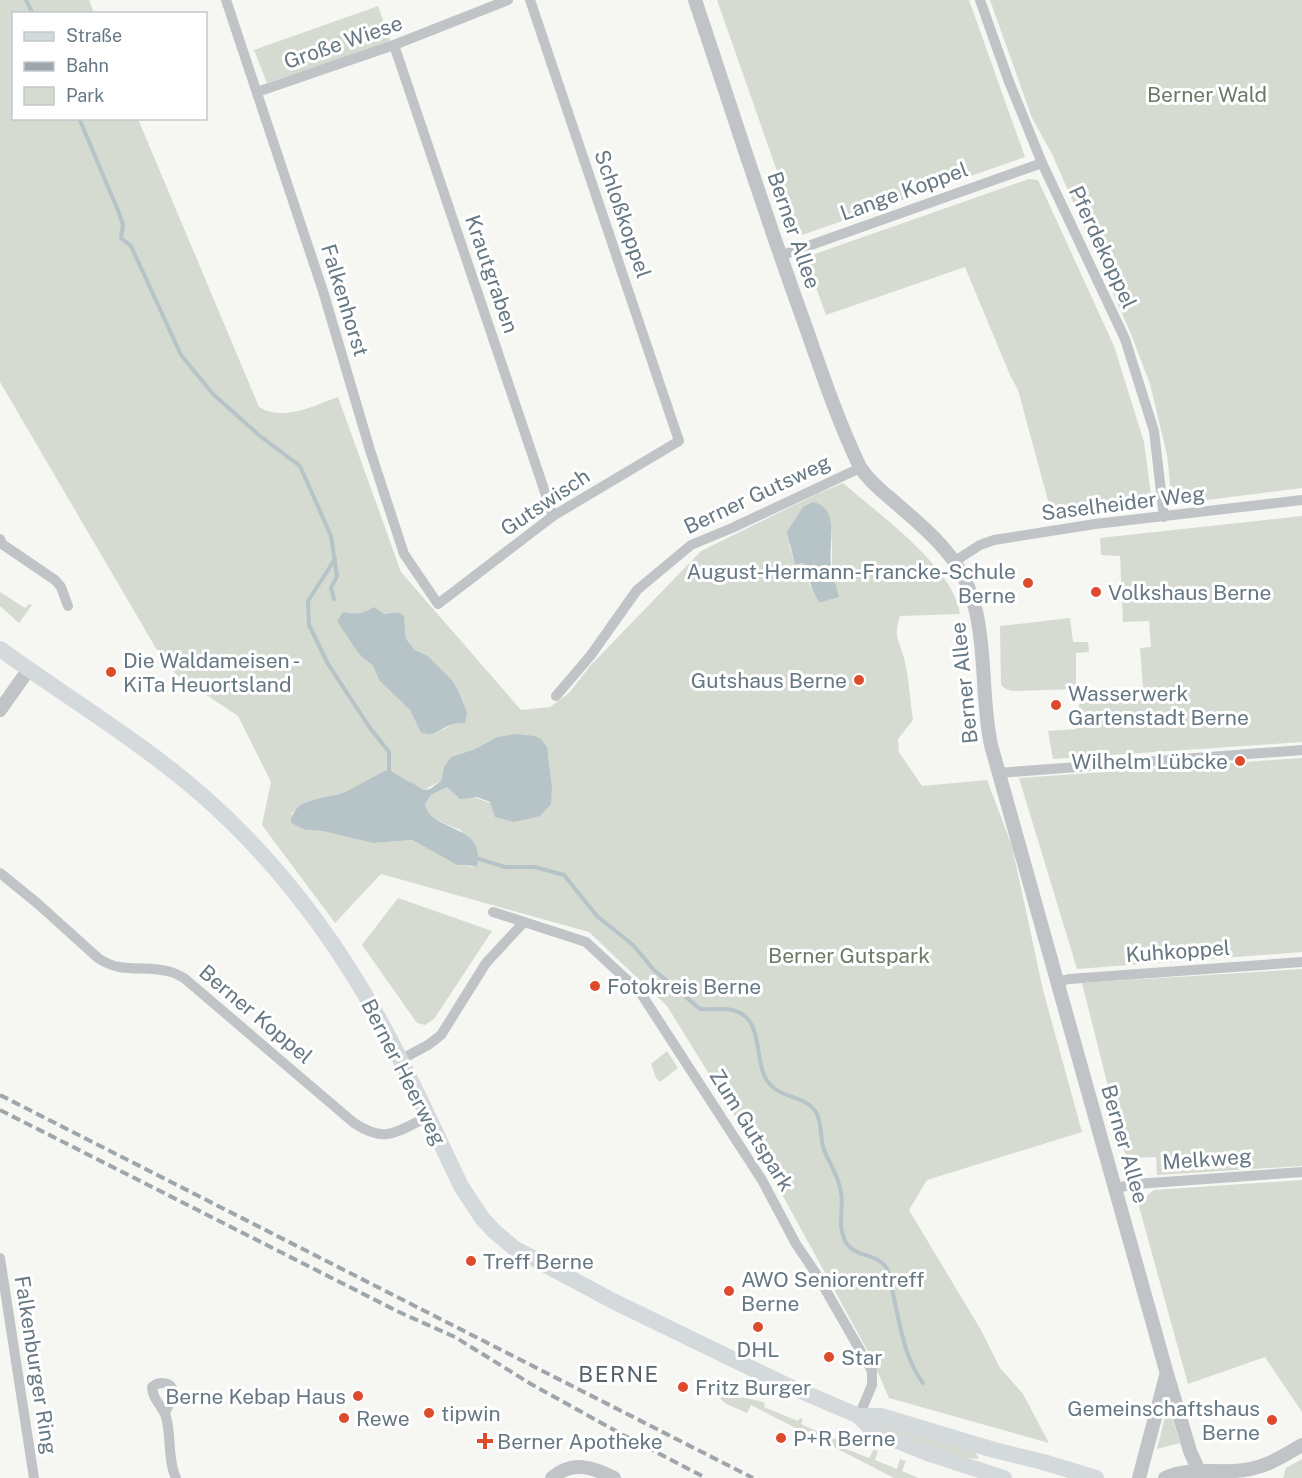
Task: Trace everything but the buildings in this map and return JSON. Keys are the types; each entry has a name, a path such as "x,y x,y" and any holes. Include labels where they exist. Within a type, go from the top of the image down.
{"main road":[{"name":"Berner Heerweg","path":"0,649 173,771 227,818 262,854 321,928 353,976 400,1060 471,1203 494,1231 514,1248 710,1350 859,1416 881,1416 1096,1478"},
{"name":"Berner Heerweg","path":"859,1416 873,1431 930,1454 1004,1478"}],"street":[{"name":"Falkenhorst","path":"226,0 323,291 370,450 404,554 438,604"},
{"name":"Große Wiese","path":"257,92 394,45 508,0"},
{"name":"Schloßkoppel","path":"531,0 679,441"},
{"name":"Berner Allee","path":"695,0 780,256 860,468 955,561 972,593 982,645 986,722 998,773 1167,1374 1190,1451 1200,1475"},
{"name":"Pferdekoppel","path":"980,0 1008,79 1042,163 1125,339 1154,431 1164,517"},
{"name":"Krautgraben","path":"394,45 552,516"},
{"name":"Lange Koppel","path":"780,256 1042,163"},
{"name":"Gutswisch","path":"438,604 552,516 679,441"},
{"name":"Berner Gutsweg","path":"556,696 591,655 637,590 691,545 860,468"},
{"name":"Saselheider Weg","path":"955,561 980,544 994,540 1095,524 1302,500"},
{"path":"0,539 2,544 55,580 61,587 68,606"},
{"path":"0,710 29,669"},
{"path":"998,773 1302,750"},
{"name":"Berner Koppel","path":"0,873 109,965 119,968 171,972 184,978 354,1124 368,1132 382,1136 391,1134 427,1117"},
{"name":"Zum Gutspark","path":"493,912 586,942 640,992 762,1180 796,1244 818,1275 872,1371 872,1385 859,1416"},
{"path":"400,1060 441,1035 486,963 524,922"},
{"name":"Kuhkoppel","path":"1057,982 1080,978 1302,962"},
{"name":"Melkweg","path":"1116,1188 1136,1184 1302,1172"},
{"name":"Falkenburger Ring","path":"0,1258 34,1478"},
{"path":"1139,1478 1167,1374"},
{"path":"165,1413 176,1478"},
{"path":"1261,1478 1273,1463 1302,1445"},
{"path":"1165,1478 1176,1474 1200,1475 1235,1471 1273,1463"},
{"path":"556,1475 575,1467 586,1467 614,1478"}],"green space":[{"name":"Berner Gutspark","path":"0,0 89,0 94,12 12,12 12,120 138,120 259,407 278,413 288,413 338,397 401,572 521,710 550,707 569,693 590,666 701,551 843,483 912,542 944,578 955,596 960,614 900,616 898,623 897,634 906,666 913,720 898,739 899,752 922,786 987,780 1012,846 1043,990 1082,1132 927,1180 909,1210 981,1330 1000,1368 1023,1394 1049,1443 889,1398 872,1359 772,1176 667,1006 589,932 381,874 335,923 262,825 271,782 238,716 178,676 164,662 0,382","holes":["832,530 832,566 838,597 822,602 807,579 803,563 795,565 789,544","398,612 404,615 406,639 415,650 428,656 452,680 467,712 434,733 421,733 410,710 381,681 373,666 359,654 343,613 363,615","514,734 548,756 552,787 490,803 447,787 431,795 425,804 430,814 439,821 461,830 473,867 457,865 412,840 373,843 322,831 306,830 291,814 311,800 340,794 389,770 424,790 441,781 444,767 451,757 475,749 497,737"]},
{"path":"717,0 969,0 1025,157 802,235 799,234"},
{"name":"Berner Wald","path":"990,0 1302,0 1302,488 1176,504 1172,502 1167,455 1150,384 1131,334 1052,154 1032,118"},
{"path":"378,6 391,42 267,83 254,50"},
{"path":"1029,179 1038,180 1114,346 1144,442 1152,502 1148,507 1053,519 1018,390 965,267 826,315 806,260 809,256"},
{"path":"1302,516 1302,742 1053,759 1048,731 1077,729 1077,711 1081,700 1144,700 1140,648 1151,647 1149,621 1123,622 1120,556 1101,555 1100,538"},
{"path":"0,592 25,608 29,604 32,605 19,623 0,606"},
{"path":"1070,618 1073,642 1088,642 1089,652 1076,653 1076,689 1012,691 1001,685 1000,626"},
{"path":"1302,758 1302,952 1077,969 1019,778"},
{"path":"398,898 492,931 434,1019 425,1025 417,1023 362,945"},
{"path":"1302,969 1302,1166 1157,1175 1156,1157 1126,1158 1082,983"},
{"path":"667,1051 678,1068 660,1082 651,1064"},
{"path":"1302,1180 1302,1412 1265,1357 1188,1384 1138,1203 1154,1190"},
{"path":"718,1393 760,1401 765,1403 764,1407 798,1421 800,1418 803,1420 801,1424 828,1436 825,1443 751,1405 747,1413 726,1404"},
{"path":"1169,1414 1180,1443 1157,1449 1165,1417"},
{"path":"879,1422 975,1452 979,1458 972,1459 930,1446 879,1425"},
{"path":"833,1438 848,1443 846,1449 869,1458 874,1449 878,1451 875,1460 897,1469 900,1459 906,1461 902,1471 919,1478 894,1478 830,1445"},
{"path":"1302,1459 1302,1478 1283,1478 1286,1468"}],"shaded area":[{"path":"813,502 822,506 830,519 831,564 839,597 822,602 819,602 813,591 803,563 795,565 787,532 803,507"},
{"path":"374,607 384,614 398,612 404,615 406,639 415,650 428,656 452,680 458,690 467,712 465,723 452,724 433,734 421,733 410,710 380,681 373,666 359,654 337,621 343,612 359,613"},
{"path":"514,734 535,736 541,739 547,747 552,787 551,804 540,816 514,822 495,817 490,802 477,797 460,799 447,787 431,795 425,804 430,814 467,835 474,842 478,852 477,866 457,865 412,840 373,843 322,831 306,830 291,823 293,814 304,803 347,791 389,769 424,790 430,789 441,781 444,767 451,757 475,749 497,737"}],"waterway":[{"path":"26,0 32,12"},
{"path":"80,120 119,213 123,225 121,238 131,246 181,355 213,394 260,436 300,466 331,536 337,576 331,588 334,599"},
{"path":"335,559 308,601 309,625 328,664 370,728 389,752 389,769"},
{"path":"479,859 505,867 535,867 564,875 597,916 633,945 654,970 700,1009 732,1010 742,1014 748,1020 756,1037 761,1066 769,1084 783,1094 806,1103 817,1114 824,1150 840,1186 841,1229 845,1241 855,1251 879,1261 888,1271 907,1352 923,1383"}],"railway":[{"path":"0,1095 753,1478"},
{"path":"0,1110 399,1312 455,1337 531,1384 706,1478"}],"place":[{"name":"August-Hermann-Francke-Schule Berne","path":"1028,583"},
{"name":"Volkshaus Berne","path":"1096,592"},
{"name":"Die Waldameisen - KiTa Heuortsland","path":"111,672"},
{"name":"Gutshaus Berne","path":"859,680"},
{"name":"Wasserwerk Gartenstadt Berne","path":"1056,705"},
{"name":"Wilhelm Lübcke","path":"1240,761"},
{"name":"Fotokreis Berne","path":"595,986"},
{"name":"Treff Berne","path":"471,1261"},
{"name":"AWO Seniorentreff Berne","path":"729,1291"},
{"name":"DHL","path":"758,1327"},
{"name":"Star","path":"829,1357"},
{"name":"Fritz Burger","path":"683,1387"},
{"name":"Berne Kebap Haus","path":"358,1396"},
{"name":"tipwin","path":"429,1413"},
{"name":"Rewe","path":"344,1418"},
{"name":"Gemeinschaftshaus Berne","path":"1272,1420"},
{"name":"P+R Berne","path":"781,1438"},
{"name":"Berner Apotheke","path":"485,1441"}],"district":[{"name":"BERNE","path":"619,1374"}]}
